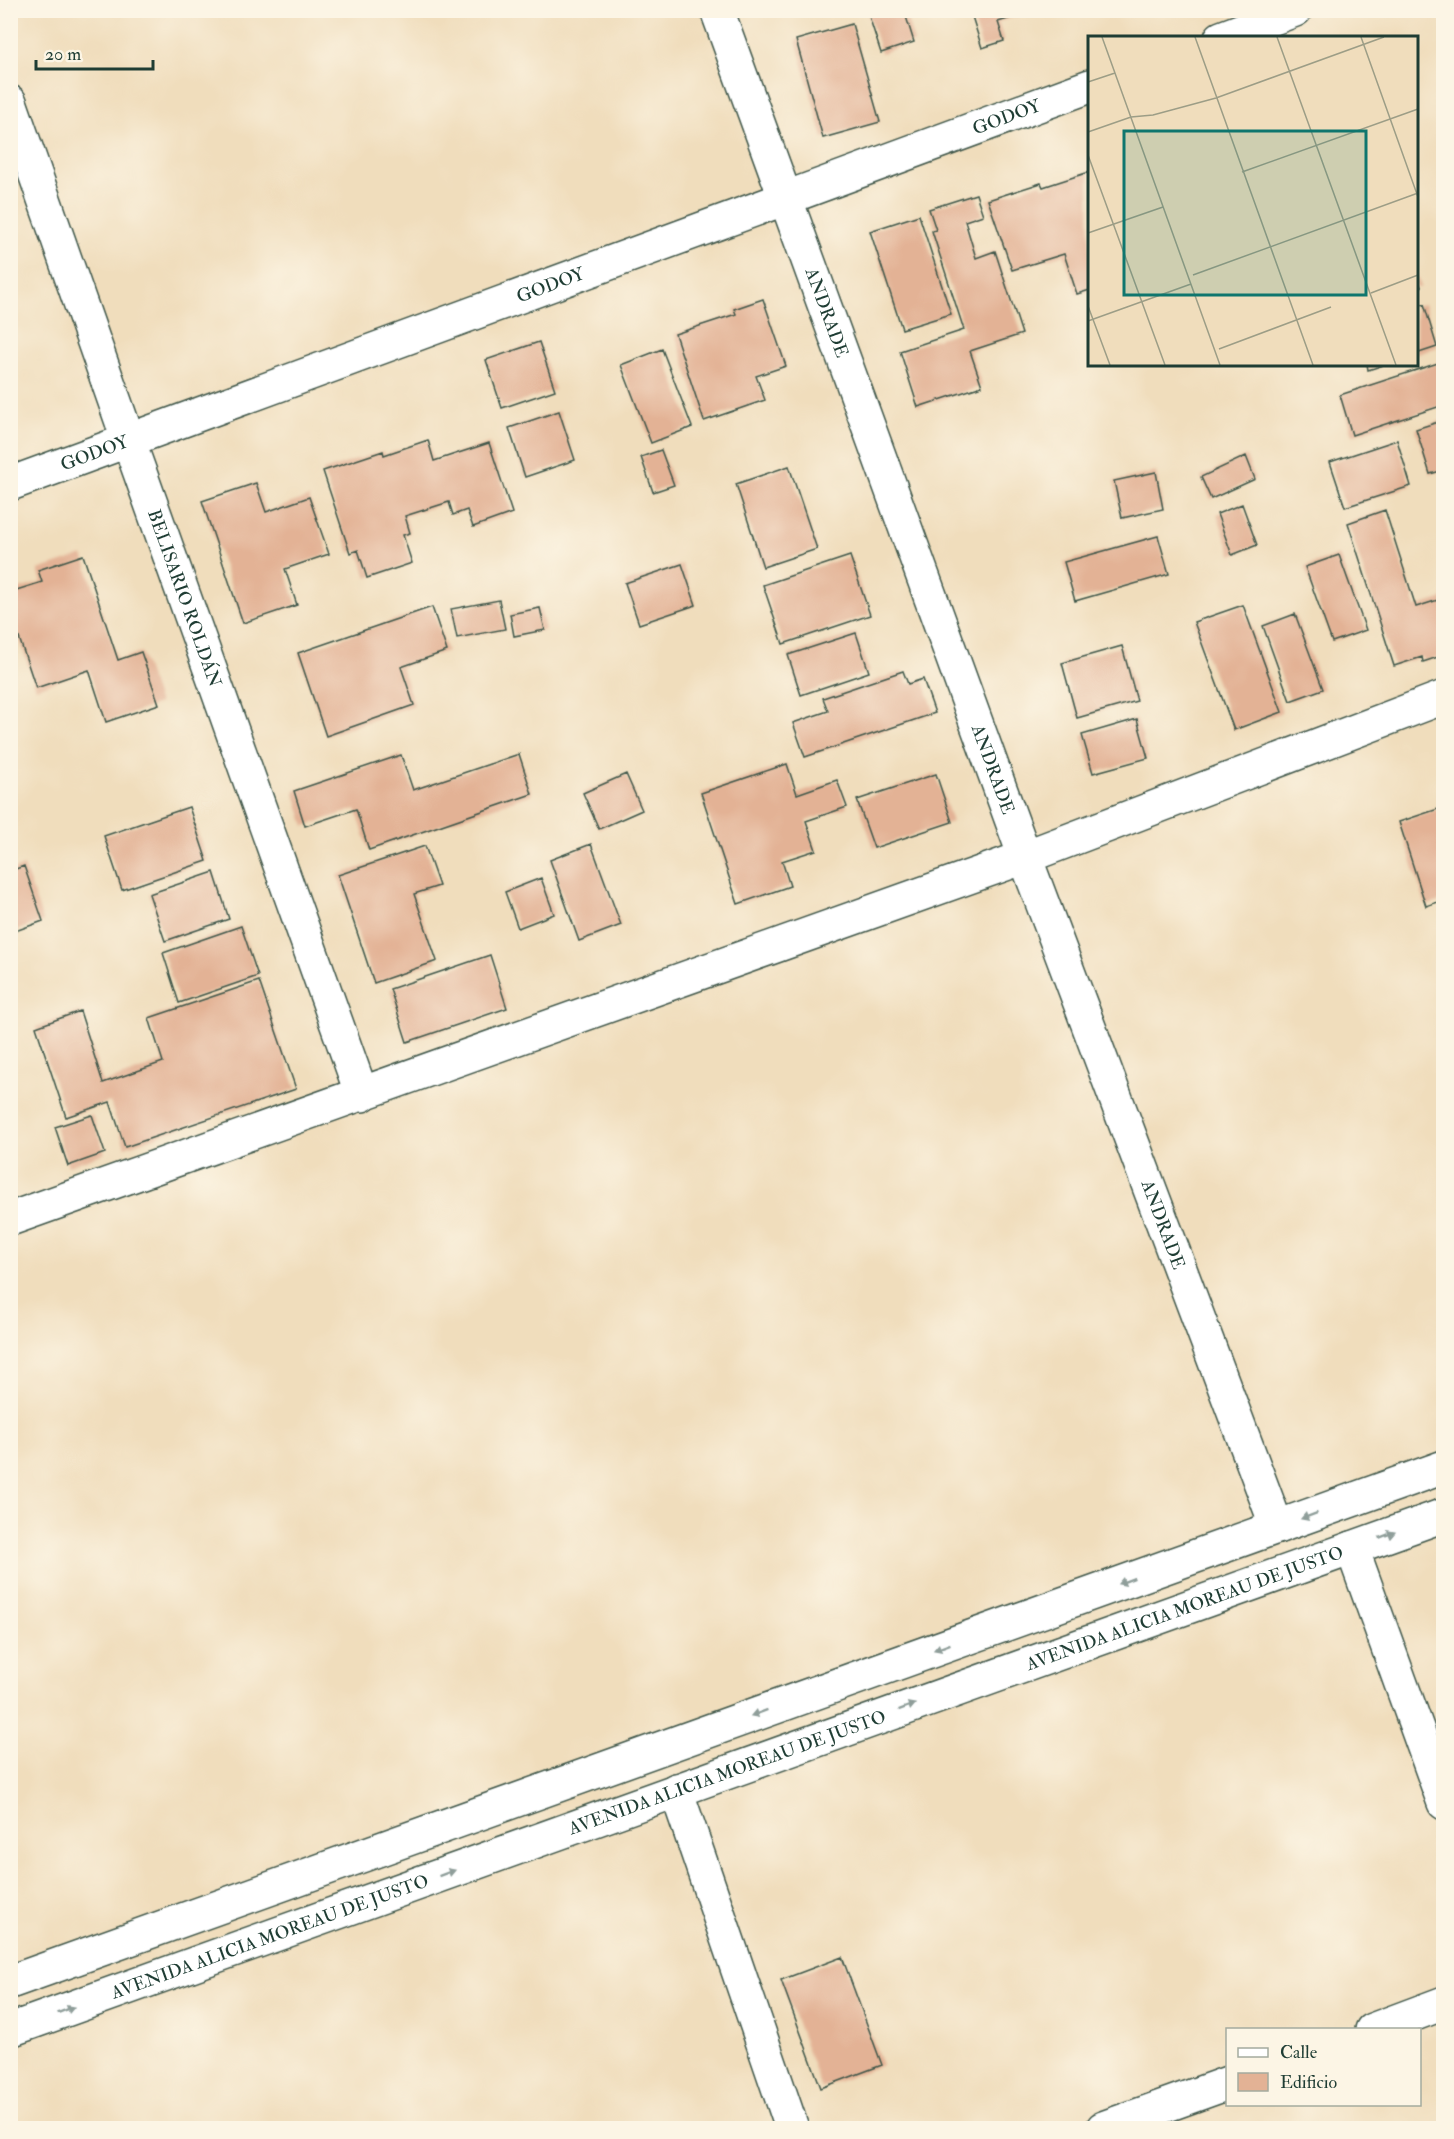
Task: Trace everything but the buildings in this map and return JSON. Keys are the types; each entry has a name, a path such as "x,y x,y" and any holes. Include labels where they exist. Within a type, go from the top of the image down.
{"street":[{"name":"ANDRADE","path":"717,10 1025,857 1277,1527"},
{"path":"1226,36 1295,10"},
{"name":"GODOY","path":"10,484 1088,86"},
{"name":"BELISARIO ROLDÁN","path":"10,102 362,1095"},
{"path":"10,1219 1025,857 1443,697"},
{"path":"10,1982 1443,1467"},
{"name":"AVENIDA ALICIA MOREAU DE JUSTO","path":"10,2030 1443,1515"},
{"path":"1352,1548 1443,1803"},
{"path":"676,1790 792,2128"},
{"path":"1377,2028 1443,2003"},
{"path":"1103,2128 1226,2083"}]}
